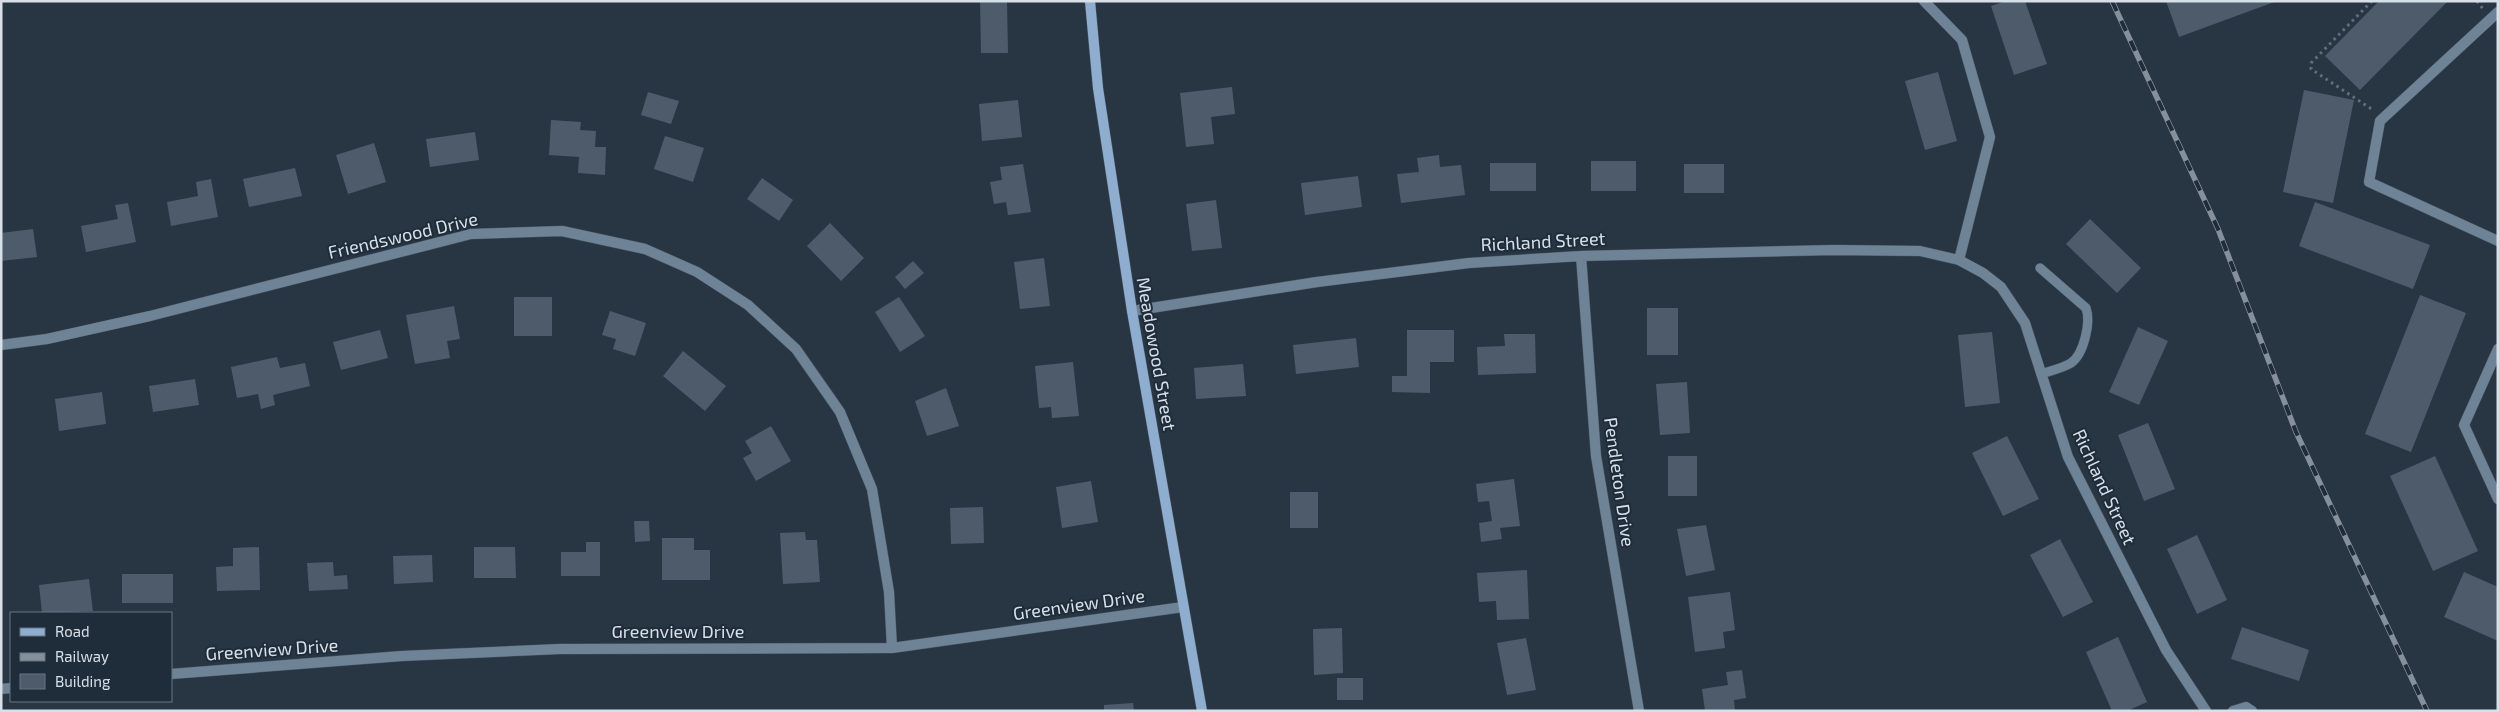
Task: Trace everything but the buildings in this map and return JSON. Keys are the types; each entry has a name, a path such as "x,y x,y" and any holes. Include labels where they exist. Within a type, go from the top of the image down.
{"street":[{"name":"Meadowood Street","path":"1090,1 1098,88 1132,311 1202,711"},
{"path":"1924,1 1962,40 1990,137 1959,260"},
{"path":"2498,12 2380,121 2369,182 2498,242"},
{"name":"Friendswood Drive","path":"1,346 47,339 150,316 471,234 562,231 646,249 698,272 748,305 796,349 840,412 872,489 889,592 892,648"},
{"name":"Richland Street","path":"1132,311 1318,282 1460,264 1581,256 1920,251 1959,260 1983,273 2000,287 2025,323 2068,457 2166,650 2206,711"},
{"name":"Pendleton Drive","path":"1581,256 1596,456 1639,711"},
{"path":"2498,349 2464,425 2498,499"},
{"name":"Greenview Drive","path":"172,674 402,656 560,649 892,648 1183,607"},
{"path":"2233,711 2246,707 2252,711"}],"lane":[{"path":"2040,268 2086,308 2089,317 2088,328 2076,358 2069,364 2041,374"}],"path":[{"path":"2372,1 2311,64 2311,69 2384,117"}],"railway":[{"path":"2112,1 2218,229 2296,432 2427,711"}]}
